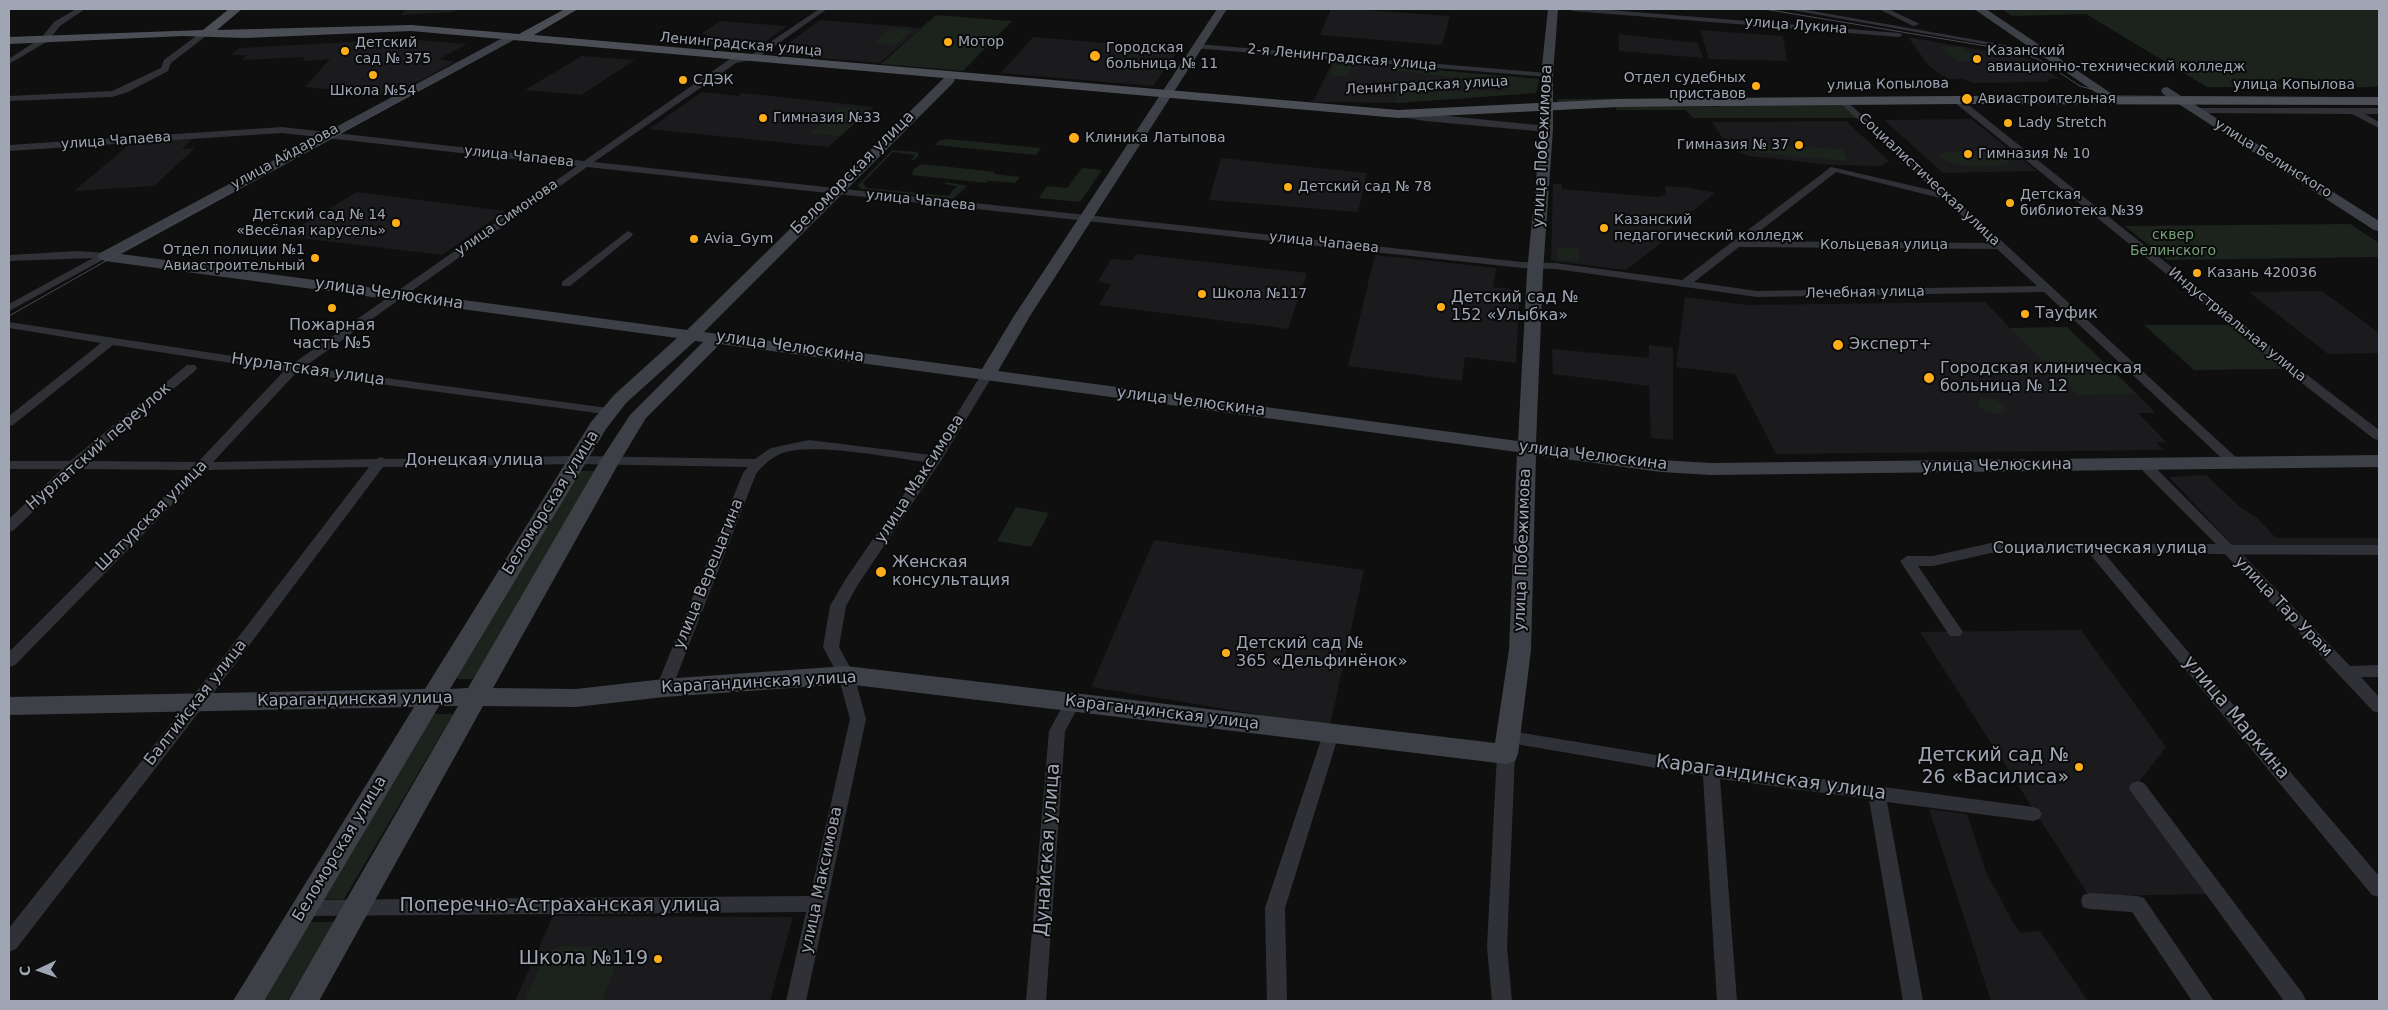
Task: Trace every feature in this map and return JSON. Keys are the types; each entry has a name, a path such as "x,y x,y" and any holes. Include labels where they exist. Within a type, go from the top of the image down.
{"main road":[{"path":"207,32 236,9"},
{"name":"улица Айдарова","path":"515,37 562,9"},
{"name":"улица Айдарова","path":"515,37 573,9"},
{"name":"Ленинградская улица","path":"9,41 207,32 244,34 393,28 753,57 1398,114 1548,101"},
{"name":"Ленинградская улица","path":"515,37 523,42 533,43 948,80 961,75"},
{"name":"улица Копылова","path":"1548,101 1957,100 2117,96 2167,92 2379,90"},
{"path":"2330,91 2324,93 2352,106"},
{"name":"улица Копылова","path":"1548,101 2104,92 2132,100 2352,106 2379,101"},
{"name":"Ленинградская улица","path":"1307,106 1548,101"}],"street":[{"path":"9,62 45,40 57,24 81,9"},
{"name":"улица Симонова","path":"293,369 396,295 733,61 753,57 823,9"},
{"name":"улица Максимова","path":"796,1001 858,719 846,675 831,646 838,606 850,584 935,459 988,375 1022,316 1222,9"},
{"name":"улица Побежимова","path":"1502,1001 1497,947 1508,745 1520,650 1536,266 1547,129 1547,75 1553,9"},
{"name":"улица Лукина","path":"1573,9 1899,35"},
{"path":"1790,9 1933,32 2067,58 2117,96"},
{"path":"1883,9 1933,32"},
{"path":"1979,9 2104,92"},
{"path":"9,99 112,94 127,91 141,80 165,69 167,62 207,32"},
{"name":"улица Айдарова","path":"9,308 326,135 515,37"},
{"name":"2-я Ленинградская улица","path":"1197,46 1547,75"},
{"name":"Беломорская улица","path":"248,1001 576,460 608,412 692,334 948,80"},
{"name":"улица Белинского","path":"2167,92 2379,226"},
{"name":"Индустриальная улица","path":"1957,100 2282,361 2379,436"},
{"name":"Социалистическая улица","path":"1844,101 2234,462"},
{"path":"2352,106 2379,125"},
{"name":"улица Копылова","path":"2198,111 2352,106 2379,110"},
{"name":"Ленинградская улица","path":"1398,114 1547,129"},
{"name":"улица Чапаева","path":"9,148 282,130 584,165 1085,219 1536,266 1556,266 1684,284"},
{"path":"1684,284 1834,169 1947,197"},
{"path":"566,284 628,234"},
{"name":"Кольцевая улица","path":"1736,244 2001,246"},
{"name":"улица Челюскина","path":"9,258 78,254 105,256 1661,466 1711,469 2379,460"},
{"name":"Лечебная улица","path":"1684,284 1757,294 2047,289"},
{"name":"Нурлатская улица","path":"9,325 293,369 608,412"},
{"name":"Беломорская улица","path":"303,1001 610,461 639,415 716,338"},
{"path":"9,422 112,340"},
{"name":"Нурлатский переулок","path":"9,527 74,465 191,368"},
{"name":"Шатурская улица","path":"9,661 202,466 293,369"},
{"path":"758,463 776,451 809,444 935,459"},
{"name":"Донецкая улица","path":"9,465 202,466 381,461 576,460 758,463"},
{"name":"Балтийская улица","path":"9,943 196,704 381,461"},
{"name":"улица Верещагина","path":"664,688 750,473 758,463"},
{"name":"улица Тар Урам","path":"2144,464 2379,707"},
{"name":"Социалистическая улица","path":"1955,632 1907,562 1933,560 1991,548 2379,550"},
{"name":"улица Маркина","path":"2092,548 2379,889"},
{"path":"2346,672 2379,672"},
{"name":"Карагандинская улица","path":"9,706 576,698 664,688 846,675 1332,734 1508,745 2033,814"},
{"name":"Дунайская улица","path":"1036,1001 1057,731 1073,702"},
{"path":"1277,1001 1275,908 1332,734"},
{"path":"1711,771 1727,1001"},
{"path":"2138,788 2296,1001"},
{"path":"1877,794 1912,1001"},
{"path":"2090,902 2137,904 2204,1001"},
{"name":"Поперечно-Астраханская улица","path":"304,908 816,904"}],"shaded area":[{"path":"406,9 457,9 454,12 401,15"},
{"path":"1331,9 1450,16 1442,45 1320,35"},
{"path":"820,20 921,28 880,63 774,54"},
{"path":"720,21 787,26 756,49 696,44 708,35 701,34"},
{"path":"1700,30 1783,36 1787,61 1709,59"},
{"path":"1619,34 1698,43 1703,58 1619,51"},
{"name":"Городская больница № 11","path":"1033,37 1179,49 1153,86 1001,73"},
{"name":"Казанский авиационно-технический колледж","path":"1908,37 2026,58 2060,79 2050,78 2048,82 1973,83 1962,79 1947,79 1928,65"},
{"path":"405,39 467,44 439,59 455,62 391,96 305,87 330,59 303,61 305,57 242,60 247,55 231,55 240,48"},
{"path":"582,56 635,60 581,95 525,90"},
{"path":"1333,61 1539,79 1536,93 1396,103 1313,102"},
{"name":"Гимназия №33","path":"702,92 739,96 742,93 874,107 828,147 649,129"},
{"name":"Гимназия № 10","path":"1971,119 2037,171 1943,173 1884,120"},
{"name":"Гимназия № 37","path":"1846,121 1889,161 1882,166 1831,165 1749,156 1729,148 1712,122"},
{"path":"192,139 182,149 195,148 154,186 74,191 131,143"},
{"name":"Детский сад № 78","path":"1221,158 1367,173 1358,212 1209,200"},
{"name":"Казанский педагогический колледж","path":"1553,184 1562,184 1562,189 1657,197 1666,195 1665,186 1715,193 1667,232 1673,234 1626,270 1551,261"},
{"name":"Детский сад № 14 «Весёлая карусель»","path":"357,192 505,211 442,255 284,236"},
{"name":"Школа №117","path":"1136,254 1307,273 1288,329 1099,305 1111,284 1098,282 1111,259 1132,260"},
{"name":"Детский сад № 152 «Улыбка»","path":"1375,255 1496,268 1493,287 1520,290 1516,363 1465,357 1462,381 1348,366"},
{"path":"2322,291 2379,333 2379,353 2328,354 2249,292"},
{"name":"Городская клиническая больница № 12","path":"1685,297 1747,305 1985,302 2010,328 2067,327 2153,410 2155,413 2138,413 2166,442 2156,442 2164,450 1776,454 1735,374 1676,367"},
{"path":"1649,345 1673,348 1673,440 1651,438 1649,386 1553,374 1552,349 1649,358"},
{"path":"2206,475 2240,507 2258,519 2276,538 2379,538 2379,555 2242,555 2169,477"},
{"name":"Детский сад № 365 «Дельфинёнок»","path":"1154,540 1364,570 1330,726 1091,687"},
{"name":"Детский сад № 26 «Василиса»","path":"2081,630 2166,747 2135,787 2214,894 2089,896 1920,632"},
{"path":"1929,809 1967,814 1986,872 2014,924 2020,933 2040,931 2088,1001 1991,1001"},
{"name":"Школа №119","path":"553,916 793,917 770,1001 515,1001"}],"green space":[{"path":"2001,9 2379,9 2379,86 2349,87 2295,78 2279,79 2277,82 2283,87 2207,87 2086,14 2012,16"},
{"name":"Мотор","path":"936,15 1012,21 963,71 881,64"},
{"path":"891,28 912,30 895,45 874,43"},
{"path":"1940,47 1961,47 1980,61 1958,61"},
{"path":"1334,64 1352,66 1348,77 1329,75"},
{"path":"1399,67 1539,79 1536,93 1396,103 1398,87 1458,92 1508,90 1511,84 1397,71"},
{"path":"2095,96 1566,102 1559,102 1556,99"},
{"path":"1725,104 1838,104 1846,105 1856,115 1856,118 1693,118 1686,110 1617,110 1615,107 1721,107"},
{"path":"840,107 869,110 840,136 810,133"},
{"path":"947,139 1041,148 1036,155 935,145 939,141"},
{"path":"1753,144 1842,149 1848,161 1756,153"},
{"path":"892,150 917,152 919,155 914,160 911,160 915,155 893,152 863,183 867,188 948,196 957,186 944,184 946,182 967,186 953,199 861,189 858,185"},
{"path":"1984,151 1998,153 2009,158 2010,163 1984,167 1962,165 1944,160 1939,156 1944,152"},
{"path":"922,164 995,172 994,174 1020,177 1015,183 988,181 986,183 912,175 914,169"},
{"path":"1082,168 1102,170 1080,202 1039,198 1047,186 1067,188"},
{"name":"сквер Белинского","path":"2350,224 2379,243 2379,257 2167,260 2125,226"},
{"path":"1557,247 1579,249 1579,262 1557,260"},
{"path":"2144,325 2229,325 2284,369 2194,370"},
{"path":"2067,327 2137,394 2078,395 2010,328"},
{"path":"1981,398 1994,399 2006,406 2007,410 1991,413 1977,403"},
{"path":"578,471 595,471 478,676 472,679 458,679 457,674"},
{"path":"1016,507 1049,513 1031,547 997,541"},
{"path":"433,714 453,714 344,899 321,899"},
{"path":"311,922 334,922 287,1001 263,1001"},
{"path":"561,946 618,948 619,956 602,1001 525,1001 543,960 550,951"}],"tram line":[{"path":"9,316 125,250 570,9"},
{"path":"1764,9 2016,51 2040,60 2080,86 2117,96 2379,98"}],"place":[{"name":"Мотор","path":"948,42"},
{"name":"Детский сад № 375","path":"345,51"},
{"name":"Городская больница № 11","path":"1095,56"},
{"name":"Казанский авиационно-технический колледж","path":"1977,59"},
{"name":"Школа №54","path":"373,75"},
{"name":"СДЭК","path":"683,80"},
{"name":"Отдел судебных приставов","path":"1756,86"},
{"name":"Авиастроительная","path":"1967,99"},
{"name":"Гимназия №33","path":"763,118"},
{"name":"Lady Stretch","path":"2008,123"},
{"name":"Клиника Латыпова","path":"1074,138"},
{"name":"Гимназия № 37","path":"1799,145"},
{"name":"Гимназия № 10","path":"1968,154"},
{"name":"Детский сад № 78","path":"1288,187"},
{"name":"Детская библиотека №39","path":"2010,203"},
{"name":"Детский сад № 14 «Весёлая карусель»","path":"396,223"},
{"name":"Казанский педагогический колледж","path":"1604,228"},
{"name":"Avia_Gym","path":"694,239"},
{"name":"Отдел полиции №1 Авиастроительный","path":"315,258"},
{"name":"Казань 420036","path":"2197,273"},
{"name":"Школа №117","path":"1202,294"},
{"name":"Детский сад № 152 «Улыбка»","path":"1441,307"},
{"name":"Пожарная часть №5","path":"332,308"},
{"name":"Тауфик","path":"2025,314"},
{"name":"Эксперт+","path":"1838,345"},
{"name":"Городская клиническая больница № 12","path":"1929,378"},
{"name":"Женская консультация","path":"881,572"},
{"name":"Детский сад № 365 «Дельфинёнок»","path":"1226,653"},
{"name":"Детский сад № 26 «Василиса»","path":"2079,767"},
{"name":"Школа №119","path":"658,959"}]}
